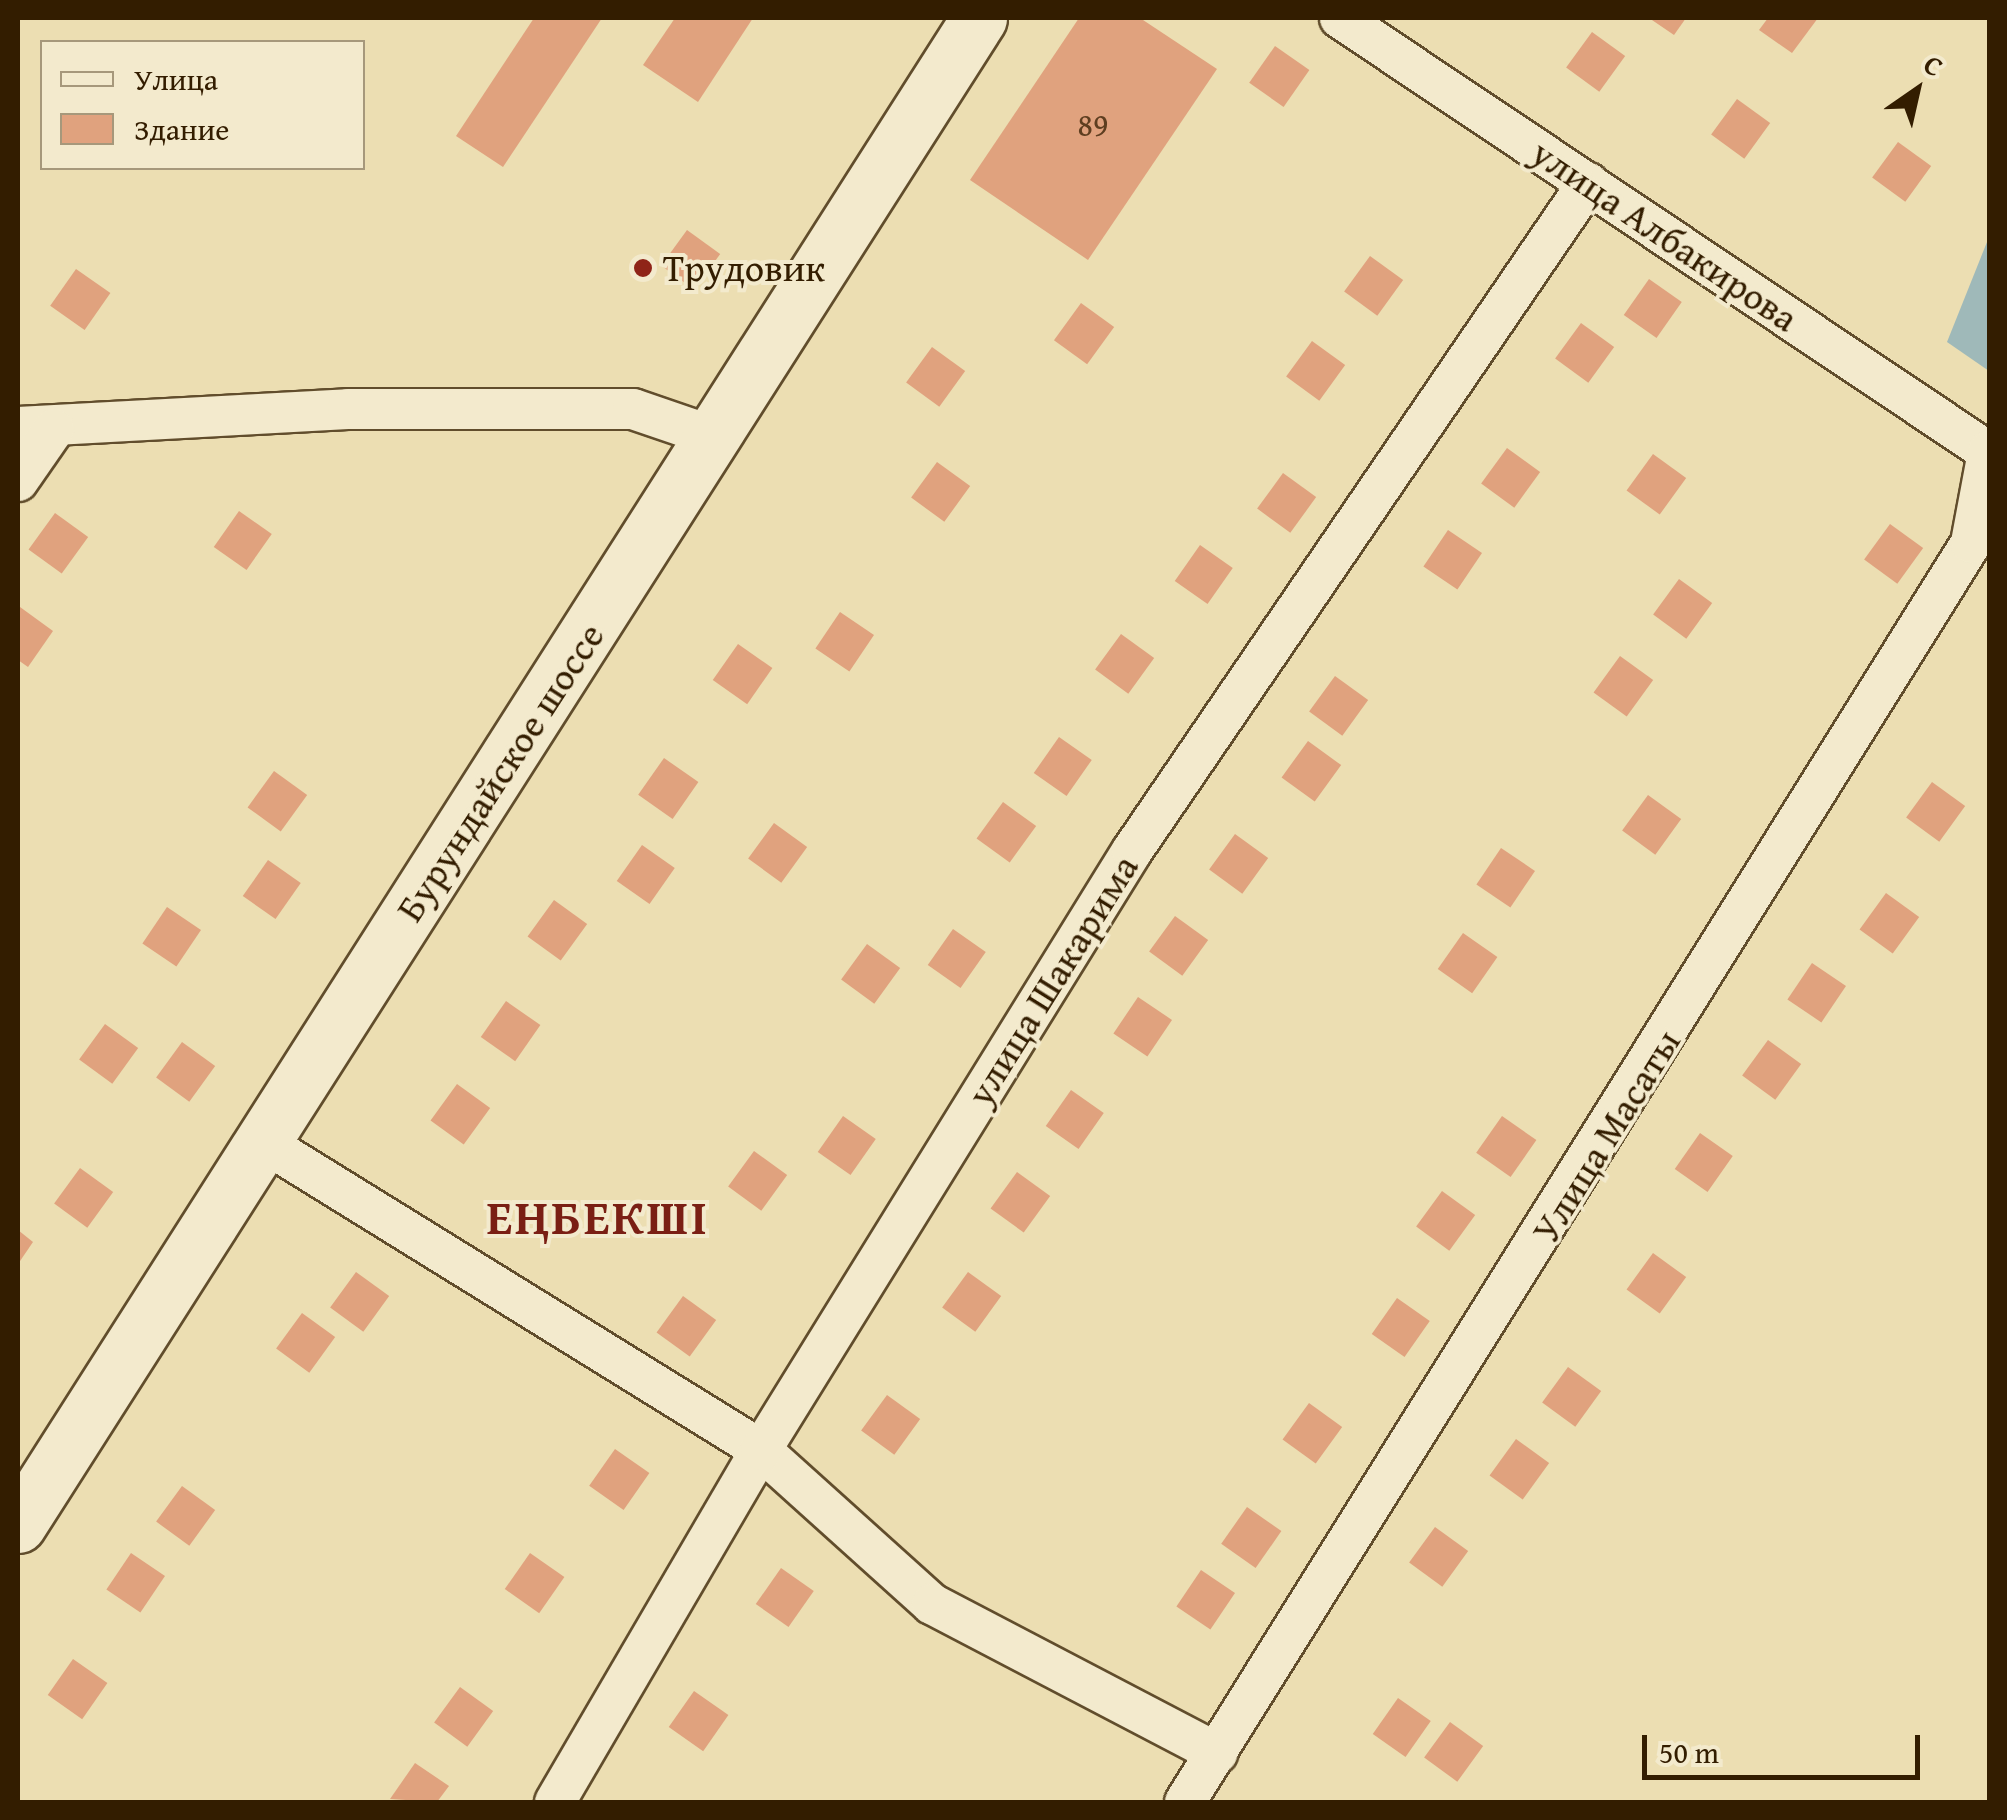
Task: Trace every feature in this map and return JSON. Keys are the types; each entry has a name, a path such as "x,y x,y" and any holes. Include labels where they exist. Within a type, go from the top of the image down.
{"main road":[{"name":"Бурундайское шоссе","path":"18,1525 979,18"}],"street":[{"name":"улица Албакирова","path":"1340,18 1989,453"},
{"name":"улица Шакарима","path":"556,1802 761,1450 1132,852 1588,183"},
{"path":"18,481 36,428 348,409 614,409 715,437"},
{"name":"Улица Масаты","path":"1184,1802 1971,543 1989,453"},
{"path":"263,1142 761,1450 932,1604 1217,1754"}],"water":[{"path":"1989,237 1989,371 1947,342"}],"building":[{"path":"534,18 602,18 503,167 456,136"},
{"path":"675,18 753,18 698,102 643,65"},
{"path":"1079,18 1140,18 1217,69 1088,260 970,180"},
{"path":"1649,18 1686,18 1674,35"},
{"path":"1768,18 1818,18 1792,53 1759,30"},
{"path":"1592,32 1625,56 1599,92 1566,68"},
{"path":"1275,46 1309,70 1284,107 1249,83"},
{"path":"1737,99 1770,123 1744,159 1711,135"},
{"path":"1898,142 1931,166 1905,202 1872,178"},
{"path":"687,230 720,254 694,290 661,266"},
{"path":"1370,256 1403,280 1377,316 1344,292"},
{"path":"76,269 110,293 85,330 50,306"},
{"path":"1649,279 1682,302 1657,338 1624,315"},
{"path":"1081,303 1114,327 1087,364 1054,340"},
{"path":"1581,323 1614,347 1588,383 1555,359"},
{"path":"1312,341 1345,365 1319,401 1286,377"},
{"path":"932,347 965,371 939,407 906,383"},
{"path":"1507,448 1540,472 1514,508 1481,484"},
{"path":"1653,454 1686,478 1660,515 1627,490"},
{"path":"937,462 970,486 944,522 911,498"},
{"path":"1283,473 1316,497 1290,533 1257,509"},
{"path":"239,511 272,534 247,570 214,547"},
{"path":"55,513 88,537 62,574 29,549"},
{"path":"1890,524 1923,548 1897,584 1864,560"},
{"path":"1448,530 1482,553 1457,589 1423,566"},
{"path":"1200,545 1233,568 1208,604 1175,581"},
{"path":"1679,579 1712,603 1686,639 1653,615"},
{"path":"20,607 53,631 28,667 18,660"},
{"path":"840,612 874,635 849,671 815,648"},
{"path":"1121,634 1154,658 1128,694 1095,670"},
{"path":"738,644 772,668 747,704 713,680"},
{"path":"1620,656 1653,680 1627,717 1594,692"},
{"path":"1335,676 1368,700 1342,736 1309,712"},
{"path":"1059,737 1092,760 1067,796 1034,773"},
{"path":"1308,741 1341,765 1315,802 1282,777"},
{"path":"664,758 698,782 673,819 638,795"},
{"path":"274,771 307,795 281,832 248,807"},
{"path":"1932,782 1965,806 1939,842 1906,818"},
{"path":"1648,795 1681,819 1655,855 1622,831"},
{"path":"1003,802 1036,826 1010,863 977,838"},
{"path":"774,823 807,847 781,883 748,859"},
{"path":"1235,834 1268,858 1242,894 1209,870"},
{"path":"642,845 675,868 650,904 617,881"},
{"path":"1501,848 1535,871 1510,907 1476,884"},
{"path":"268,860 301,883 276,919 243,896"},
{"path":"1886,893 1919,917 1893,954 1860,929"},
{"path":"554,900 587,924 561,961 528,936"},
{"path":"167,907 201,930 176,966 142,943"},
{"path":"1175,916 1208,940 1182,976 1149,952"},
{"path":"953,929 986,952 961,988 928,965"},
{"path":"1463,933 1497,957 1472,993 1438,969"},
{"path":"867,944 900,968 874,1004 841,980"},
{"path":"1812,963 1846,986 1821,1022 1787,999"},
{"path":"1138,997 1172,1020 1147,1056 1113,1033"},
{"path":"506,1001 540,1025 515,1061 481,1037"},
{"path":"105,1024 138,1048 112,1084 79,1060"},
{"path":"1768,1040 1801,1064 1775,1100 1742,1076"},
{"path":"182,1042 215,1066 189,1102 156,1078"},
{"path":"457,1084 490,1108 464,1145 431,1120"},
{"path":"1071,1090 1104,1113 1079,1149 1046,1126"},
{"path":"843,1116 876,1139 851,1175 818,1152"},
{"path":"1502,1116 1536,1140 1511,1177 1476,1153"},
{"path":"1700,1133 1733,1156 1708,1192 1675,1169"},
{"path":"754,1151 787,1175 761,1211 728,1187"},
{"path":"80,1168 113,1192 87,1228 54,1204"},
{"path":"1017,1172 1050,1196 1024,1233 991,1208"},
{"path":"1442,1191 1475,1215 1449,1251 1416,1227"},
{"path":"18,1230 33,1242 18,1264"},
{"path":"1653,1253 1686,1277 1660,1314 1627,1289"},
{"path":"356,1272 389,1296 363,1332 330,1308"},
{"path":"968,1272 1001,1296 975,1332 942,1308"},
{"path":"683,1296 716,1320 690,1357 657,1332"},
{"path":"1397,1298 1430,1321 1405,1357 1372,1334"},
{"path":"302,1313 335,1337 309,1373 276,1349"},
{"path":"1568,1367 1601,1391 1575,1427 1542,1403"},
{"path":"887,1395 920,1419 894,1455 861,1431"},
{"path":"1309,1403 1342,1427 1316,1464 1283,1439"},
{"path":"1516,1439 1549,1463 1523,1500 1490,1475"},
{"path":"615,1449 649,1473 624,1510 589,1486"},
{"path":"182,1486 215,1510 189,1546 156,1522"},
{"path":"1247,1507 1281,1531 1256,1568 1221,1544"},
{"path":"1435,1527 1468,1551 1442,1587 1409,1563"},
{"path":"131,1553 165,1576 140,1612 106,1589"},
{"path":"530,1553 564,1577 539,1613 505,1589"},
{"path":"781,1568 814,1591 789,1627 756,1604"},
{"path":"1201,1570 1235,1593 1210,1629 1176,1606"},
{"path":"73,1659 107,1683 82,1719 48,1695"},
{"path":"460,1687 493,1711 467,1747 434,1723"},
{"path":"694,1691 728,1715 703,1751 669,1727"},
{"path":"1398,1698 1431,1721 1406,1757 1373,1734"},
{"path":"1450,1722 1483,1746 1457,1782 1424,1758"},
{"path":"415,1763 449,1786 437,1802 390,1799"}],"place":[{"name":"Трудовик","path":"643,268"}],"district":[{"name":"ЕҢБЕКШІ","path":"598,1217"}]}
